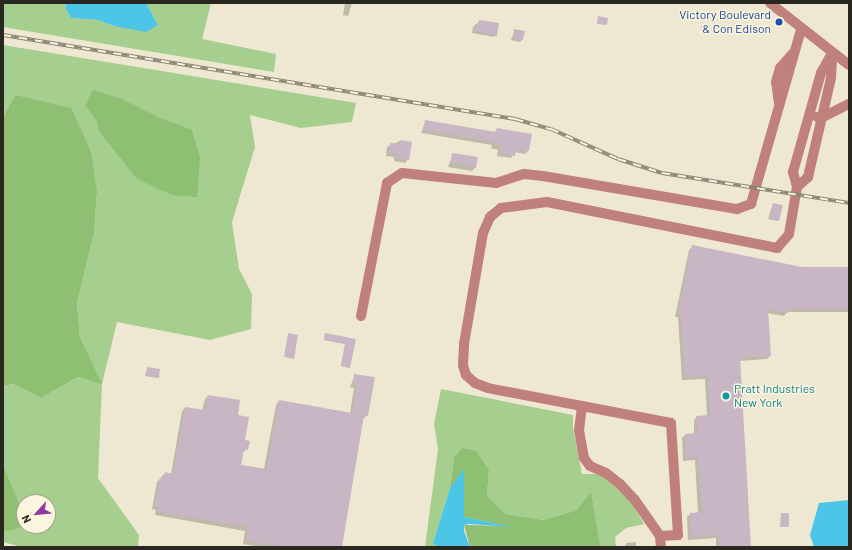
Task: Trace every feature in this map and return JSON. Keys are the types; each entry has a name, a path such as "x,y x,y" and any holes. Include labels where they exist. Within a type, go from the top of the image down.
{"street":[{"path":"770,3 802,30 849,65"},
{"path":"361,316 384,194 387,183 393,177 409,173 496,183 524,174 737,209 754,200 779,109 776,82 780,68 796,51 802,30"},
{"path":"660,536 678,535 671,422 488,388 470,380 464,370 464,344 483,233 496,210 547,202 777,248 789,234 797,187 793,172 822,73 832,53"},
{"path":"797,187 808,177 831,78 832,53"},
{"path":"809,115 821,118 836,112 849,104"},
{"path":"836,112 849,110"},
{"path":"582,406 579,430 584,458 590,466 606,473 620,484 635,500 660,536 661,547"}],"green space":[{"path":"3,3 67,3 65,8 71,18 98,20 114,26 158,25 146,3 211,3 202,39 276,54 274,72 3,27"},
{"path":"3,45 356,103 352,122 301,128 250,115 255,147 232,222 239,269 252,294 251,329 210,340 117,322 102,384 98,478 139,535 138,547 22,547 3,542 3,386 13,384 41,398 78,377 101,383 80,337 77,303 94,233 97,192 15,95 3,117"},
{"path":"93,90 122,99 158,117 192,130 200,158 197,197 172,195 137,179 99,131 97,121 85,105"},
{"path":"15,95 71,108 91,152 97,192 94,233 77,303 80,337 102,384 78,377 41,398 13,384 3,386 3,117"},
{"path":"441,389 573,415 573,428 582,474 598,474 614,484 630,500 644,524 626,528 615,537 616,547 582,547 577,510 544,520 506,514 487,496 489,470 454,458 450,488 433,543 437,547 425,547 438,449 434,424"},
{"path":"462,448 476,451 489,470 487,496 506,514 544,520 577,510 591,492 600,547 470,547 464,525 507,526 464,517 463,502 450,488 454,458"},
{"path":"3,466 16,496 16,529 3,531"}],"water":[{"path":"67,3 146,3 158,25 146,32 114,26 98,20 71,18 65,8"},
{"path":"464,469 464,517 512,527 469,524 464,525 464,531 470,547 437,547 433,543 450,488"},
{"path":"849,500 849,547 814,547 810,535 819,503"}],"building":[{"path":"598,16 608,18 607,25 597,24"},
{"path":"479,20 499,23 497,36 474,31 475,24 479,24"},
{"path":"514,29 525,31 523,40 513,39"},
{"path":"425,120 496,132 497,128 532,134 529,151 516,149 515,156 500,153 501,146 494,145 495,142 423,130"},
{"path":"400,140 412,142 409,160 397,158 397,154 389,152 390,143 399,144"},
{"path":"452,153 478,157 476,168 451,163"},
{"path":"773,203 783,205 779,221 769,218"},
{"name":"Pratt Industries New York","path":"692,245 802,267 849,267 849,309 789,309 788,313 768,309 771,356 740,358 751,547 720,547 719,535 691,537 690,513 702,512 698,457 686,458 685,434 698,433 696,416 710,415 708,376 685,377 681,314 678,314"},
{"path":"288,333 298,335 294,359 284,357"},
{"path":"325,333 356,339 350,368 341,366 345,344 324,340"},
{"path":"147,367 160,369 159,378 146,376"},
{"path":"354,374 375,377 368,416 364,415 342,547 282,547 246,541 248,527 158,512 159,507 155,506 160,478 164,478 165,472 173,474 185,407 205,410 208,395 240,400 238,415 249,417 245,440 250,441 248,450 244,449 241,465 267,469 279,400 352,413 357,385 353,384"},
{"path":"781,513 789,513 789,527 780,527"}],"railway":[{"path":"3,35 515,119 551,129 618,159 662,173 849,203"}],"place":[{"name":"Victory Boulevard & Con Edison","path":"779,22"},
{"name":"Pratt Industries New York","path":"726,396"}]}
